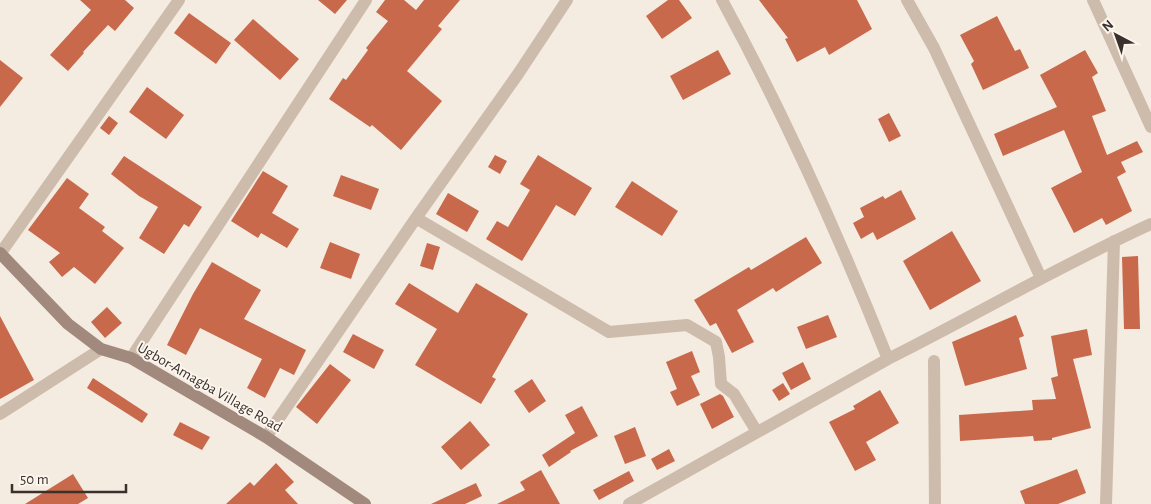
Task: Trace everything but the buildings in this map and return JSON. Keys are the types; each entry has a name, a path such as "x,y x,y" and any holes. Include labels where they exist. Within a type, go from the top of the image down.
{"street":[{"path":"0,253 179,0"},
{"path":"131,358 366,0"},
{"path":"266,437 416,218 518,74 567,0"},
{"path":"722,0 762,73 851,267 888,359"},
{"path":"907,0 934,48 1041,278"},
{"path":"1093,0 1151,127"},
{"path":"416,218 609,332 687,325 716,342 721,384 734,394 757,432"},
{"path":"629,504 888,359 1041,278 1151,224"},
{"path":"1106,504 1114,241"},
{"name":"Ugbor-Amagba Village Road","path":"0,253 68,324 101,348 131,358 266,437 365,504"},
{"path":"0,414 101,348"},
{"path":"934,361 935,504"}]}
